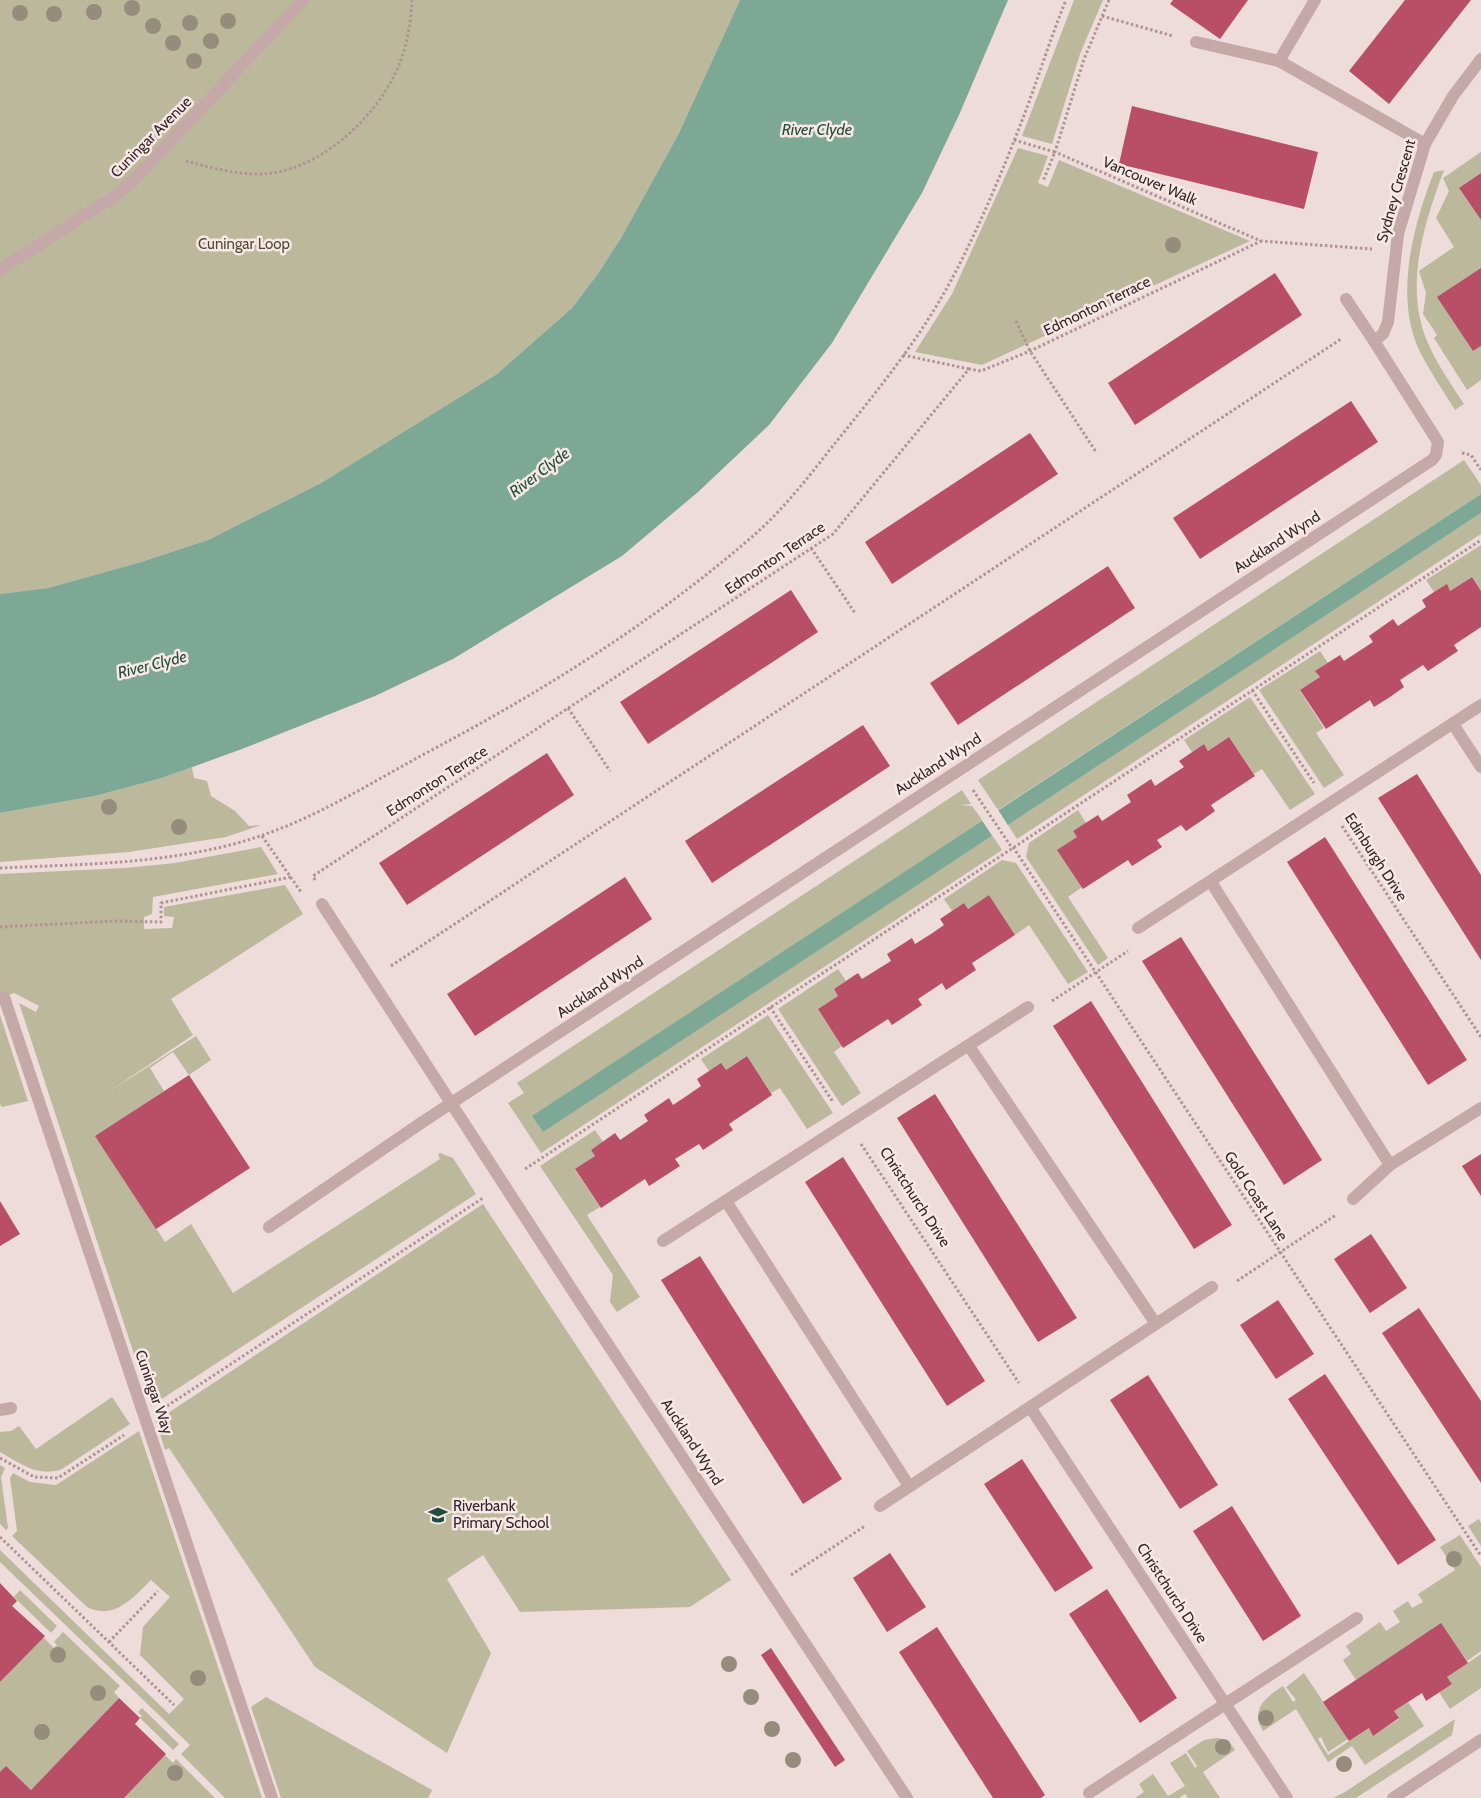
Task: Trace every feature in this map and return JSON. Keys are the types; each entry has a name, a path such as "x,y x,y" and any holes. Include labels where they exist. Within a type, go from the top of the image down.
{"street":[{"name":"Cuningar Avenue","path":"0,270 116,195 167,148 303,0"},
{"path":"1279,61 1315,0"},
{"path":"1196,42 1279,61 1425,144"},
{"name":"Sydney Crescent","path":"1374,341 1383,334 1388,322 1395,251 1403,215 1425,144 1454,96 1481,59"},
{"path":"1346,299 1374,341"},
{"name":"Auckland Wynd","path":"269,1227 451,1103 1432,460 1438,449 1435,436 1374,341"},
{"path":"1138,928 1481,705"},
{"path":"1453,724 1481,767"},
{"path":"1211,882 1390,1165"},
{"name":"Auckland Wynd","path":"322,904 503,1184 907,1798"},
{"name":"Cuningar Way","path":"4,997 272,1798"},
{"path":"663,1241 1028,1007"},
{"path":"969,1046 1156,1324"},
{"path":"1353,1199 1390,1165 1481,1108"},
{"path":"726,1201 909,1486"},
{"path":"880,1506 1212,1286"},
{"name":"Christchurch Drive","path":"1032,1406 1287,1798"},
{"path":"1089,1793 1357,1618"},
{"path":"1393,1798 1481,1740"}],"path":[{"path":"167,148 185,160 216,169 242,173 272,173 295,167 322,155 343,140 362,119 381,96 395,74 411,23 412,0"},
{"path":"0,868 112,862 181,854 208,850 262,836 349,796 487,721 578,666 648,619 754,536 776,514 841,436 903,355 932,313 955,273 1014,140 1066,0"},
{"path":"1043,182 1055,152 1077,81 1109,0"},
{"path":"1102,16 1196,42"},
{"name":"Vancouver Walk","path":"1014,140 1055,152 1261,241 1395,251"},
{"name":"Edmonton Terrace","path":"322,904 328,899 313,876 833,534 969,369 981,371 1030,351 1261,241"},
{"path":"1016,321 1030,351 1096,452"},
{"path":"372,979 870,652 1363,324"},
{"path":"903,355 969,369"},
{"path":"1471,455 1481,470"},
{"path":"0,1458 34,1477 58,1478 1481,540"},
{"path":"811,548 855,613"},
{"name":"Edinburgh Drive","path":"1252,690 1481,1037"},
{"path":"568,708 610,771"},
{"name":"Gold Coast Lane","path":"960,770 1096,972 1481,1556"},
{"path":"262,836 299,890"},
{"path":"0,927 116,921 161,922 161,903 290,877"},
{"path":"1028,1007 1032,1014 1146,940 1138,928"},
{"name":"Christchurch Drive","path":"770,1007 1032,1406"},
{"path":"1212,1286 1236,1282 1349,1206 1353,1199"},
{"path":"769,1589 868,1525 880,1506"},
{"path":"0,1536 174,1705"},
{"path":"109,1642 158,1591"}],"green space":[{"name":"Cuningar Loop","path":"0,0 740,0 678,135 621,238 597,275 572,308 497,374 321,483 208,540 141,562 48,588 0,594"},
{"path":"1074,0 1103,0 1080,54 1052,144 1022,136"},
{"path":"1018,148 1048,156 1038,183 1048,187 1059,160 1250,241 982,365 915,352 952,294"},
{"path":"1481,152 1481,173 1459,188 1481,220 1481,268 1473,351 1481,346 1481,380 1467,390 1434,338 1437,335 1423,314 1426,293 1419,271 1454,247 1436,218 1449,191 1443,178"},
{"path":"1444,170 1430,212 1419,255 1417,298 1420,320 1427,341 1439,365 1464,404 1455,410 1421,354 1413,333 1408,310 1407,286 1409,263 1419,215 1434,172"},
{"path":"1464,460 1481,485 1481,494 998,810 978,780"},
{"path":"1481,513 1481,534 1017,839 1008,825"},
{"path":"1481,545 1481,591 1472,577 1450,591 1446,585 1434,592 1426,580"},
{"path":"1320,651 1328,663 1316,671 1320,677 1300,691 1324,728 1316,733 1344,775 1324,788 1259,690"},
{"path":"1250,697 1315,794 1290,810 1262,769 1254,774 1229,737 1208,751 1204,744 1192,752 1184,740"},
{"path":"192,767 194,778 207,781 211,796 235,811 249,826 261,825 226,837 129,852 0,862 0,813 95,796 162,778"},
{"path":"962,790 971,804 961,805 972,806 983,821 533,1116 542,1131 992,835 1002,850 541,1153 508,1103 524,1093 517,1083"},
{"path":"1078,810 1086,823 1073,831 1077,837 1082,887 1068,897 1108,958 1098,965 1026,857 1029,843"},
{"path":"261,847 278,874 153,897 152,914 144,917 144,929 172,928 174,917 164,916 164,907 285,885 303,914 171,999 193,1035 107,1093 196,1036 211,1060 189,1075 173,1052 150,1068 164,1091 96,1136 165,1242 191,1224 233,1293 440,1159 438,1154 440,1153 453,1158 476,1194 151,1406 19,1003 36,1012 39,1006 14,993 0,999 0,874 125,868 175,863"},
{"path":"1002,860 1016,863 1088,972 1068,984 1029,925 1015,935 989,895 968,909 964,903 952,911 944,899"},
{"path":"838,969 846,981 834,989 838,996 818,1009 842,1046 834,1052 861,1093 842,1106 778,1009"},
{"path":"0,1015 28,1101 2,1107 0,1104"},
{"path":"768,1015 833,1113 807,1129 780,1088 771,1093 747,1056 726,1070 709,1071 701,1059"},
{"path":"595,1130 603,1142 591,1150 595,1156 575,1170 600,1207 587,1215 640,1297 617,1312 610,1302 613,1275 540,1166"},
{"name":"Riverbank Primary School","path":"483,1204 731,1580 690,1607 520,1612 483,1555 447,1579 491,1653 447,1753 315,1667 169,1448 165,1450 156,1421"},
{"path":"112,1397 130,1424 62,1469 45,1472 29,1468 0,1452 0,1432 11,1431 19,1426 36,1449"},
{"path":"139,1431 262,1798 225,1798 181,1754 190,1745 0,1562 0,1550 169,1714 184,1699 140,1655 143,1627 170,1597 151,1580 123,1605 115,1609 97,1611 87,1607 12,1536 17,1531 10,1478 13,1473 30,1482 56,1485"},
{"path":"0,1465 5,1468 1,1477 8,1528 6,1530 0,1524"},
{"path":"1479,1519 1481,1523 1481,1546 1468,1526"},
{"path":"1460,1535 1481,1567 1481,1651 1467,1661 1441,1624 1356,1680 1343,1660 1351,1654 1346,1646 1380,1622 1386,1631 1400,1622 1393,1611 1408,1601 1412,1608 1423,1602 1418,1594 1455,1570 1440,1547"},
{"path":"20,1590 57,1626 51,1633 14,1597"},
{"path":"63,1632 120,1686 114,1692 119,1698 31,1790 6,1767 0,1772 0,1682 43,1637 54,1648 57,1645 54,1642"},
{"path":"1481,1654 1481,1688 1450,1709 1439,1692 1452,1684 1447,1677"},
{"path":"1304,1673 1348,1739 1328,1752 1321,1737 1318,1739 1328,1755 1369,1728 1374,1735 1399,1719 1394,1711 1408,1702 1424,1726 1365,1765 1352,1746 1328,1762 1296,1709 1263,1731 1259,1723 1258,1716 1261,1705 1270,1695 1283,1686 1293,1702 1296,1700 1286,1687"},
{"path":"266,1697 432,1790 428,1798 281,1798 251,1707"},
{"path":"142,1708 179,1744 173,1750 140,1718 142,1716 138,1712"},
{"path":"1455,1719 1452,1735 1356,1798 1333,1798 1345,1792"},
{"path":"1217,1738 1228,1740 1235,1750 1203,1772 1220,1798 1188,1798 1185,1794 1179,1798 1135,1798 1144,1792 1139,1784 1153,1774 1168,1796 1185,1786 1170,1763 1186,1753 1195,1768 1197,1766 1187,1751 1204,1740"},
{"path":"165,1755 173,1763 176,1759 215,1798 124,1798"}],"water":[{"name":"River Clyde","path":"740,0 1008,0 959,115 922,193 832,343 769,425 698,492 622,556 453,659 375,696 242,749 162,778 95,796 0,813 0,594 48,588 141,562 208,540 321,483 497,374 572,308 597,275 621,238 678,135"},
{"path":"1481,494 1481,513 543,1132 532,1116"}],"pier":[{"path":"997,808 1009,827 993,837 981,819"}],"building":[{"path":"1173,0 1248,0 1220,39 1170,4"},
{"path":"1405,0 1471,0 1389,104 1349,71"},
{"path":"1132,106 1318,152 1304,209 1119,164"},
{"path":"1481,173 1481,220 1459,188"},
{"path":"1481,268 1481,346 1473,351 1437,297"},
{"path":"1275,273 1302,315 1135,425 1108,383"},
{"path":"1351,401 1378,442 1200,559 1173,518"},
{"path":"1030,433 1058,474 892,584 865,542"},
{"path":"1108,566 1135,608 958,725 930,683"},
{"path":"1472,577 1481,591 1481,627 1454,645 1458,651 1428,671 1423,665 1400,680 1404,687 1390,697 1374,707 1370,700 1326,729 1300,690 1320,677 1315,671 1340,655 1344,661 1373,642 1369,636 1393,619 1398,626 1426,607 1422,600 1447,584 1450,591"},
{"path":"791,590 818,632 648,744 620,702"},
{"path":"863,725 890,766 712,883 685,841"},
{"path":"1229,737 1255,776 1211,805 1215,811 1186,831 1181,825 1157,840 1162,847 1132,866 1128,860 1083,889 1057,850 1077,837 1073,831 1098,815 1102,821 1131,802 1127,795 1151,779 1155,786 1184,767 1179,761 1204,744 1208,751"},
{"path":"547,753 574,795 407,905 379,863"},
{"path":"1417,774 1481,875 1481,960 1378,798"},
{"path":"1325,837 1467,1060 1428,1085 1287,862"},
{"path":"625,877 652,919 475,1036 447,994"},
{"path":"989,895 1015,935 972,963 976,970 946,990 942,983 918,999 922,1005 892,1025 888,1019 843,1048 818,1009 838,996 834,989 858,973 862,979 891,961 887,954 912,938 915,944 931,934 944,925 940,919 964,903 968,909"},
{"path":"1181,937 1322,1160 1284,1185 1142,961"},
{"path":"1091,1001 1232,1225 1194,1249 1053,1026"},
{"path":"747,1056 772,1095 729,1124 733,1130 703,1150 699,1144 675,1159 680,1166 649,1186 645,1179 601,1208 575,1169 595,1156 591,1150 615,1133 620,1140 648,1121 644,1115 669,1098 673,1105 688,1095 701,1086 697,1079 721,1063 726,1070"},
{"path":"189,1075 250,1168 156,1229 95,1136"},
{"path":"935,1094 1077,1318 1038,1342 897,1118"},
{"path":"1481,1154 1481,1196 1462,1166"},
{"path":"843,1157 985,1381 947,1406 805,1182"},
{"path":"0,1201 20,1234 0,1246"},
{"path":"1371,1234 1407,1288 1370,1313 1334,1259"},
{"path":"700,1256 842,1479 803,1504 661,1280"},
{"path":"1278,1300 1314,1354 1276,1379 1240,1325"},
{"path":"1419,1308 1481,1401 1481,1483 1382,1333"},
{"path":"1325,1374 1436,1540 1398,1565 1288,1399"},
{"path":"1148,1375 1218,1485 1180,1509 1110,1400"},
{"path":"1022,1459 1093,1568 1055,1592 984,1484"},
{"path":"1232,1506 1301,1616 1263,1641 1193,1531"},
{"path":"890,1553 926,1607 887,1632 853,1578"},
{"path":"0,1583 17,1601 12,1606 45,1636 0,1682"},
{"path":"1107,1589 1177,1698 1140,1723 1069,1614"},
{"path":"1441,1623 1468,1663 1447,1677 1452,1684 1426,1701 1422,1693 1394,1711 1399,1718 1373,1736 1369,1728 1349,1741 1323,1702"},
{"path":"937,1627 1045,1795 1041,1798 993,1798 899,1652"},
{"path":"771,1648 845,1760 835,1767 761,1655"},
{"path":"119,1698 140,1718 135,1724 166,1754 124,1798 0,1798 0,1772 6,1766 31,1790"}],"place":[{"name":"Riverbank Primary School","path":"438,1515"}]}
